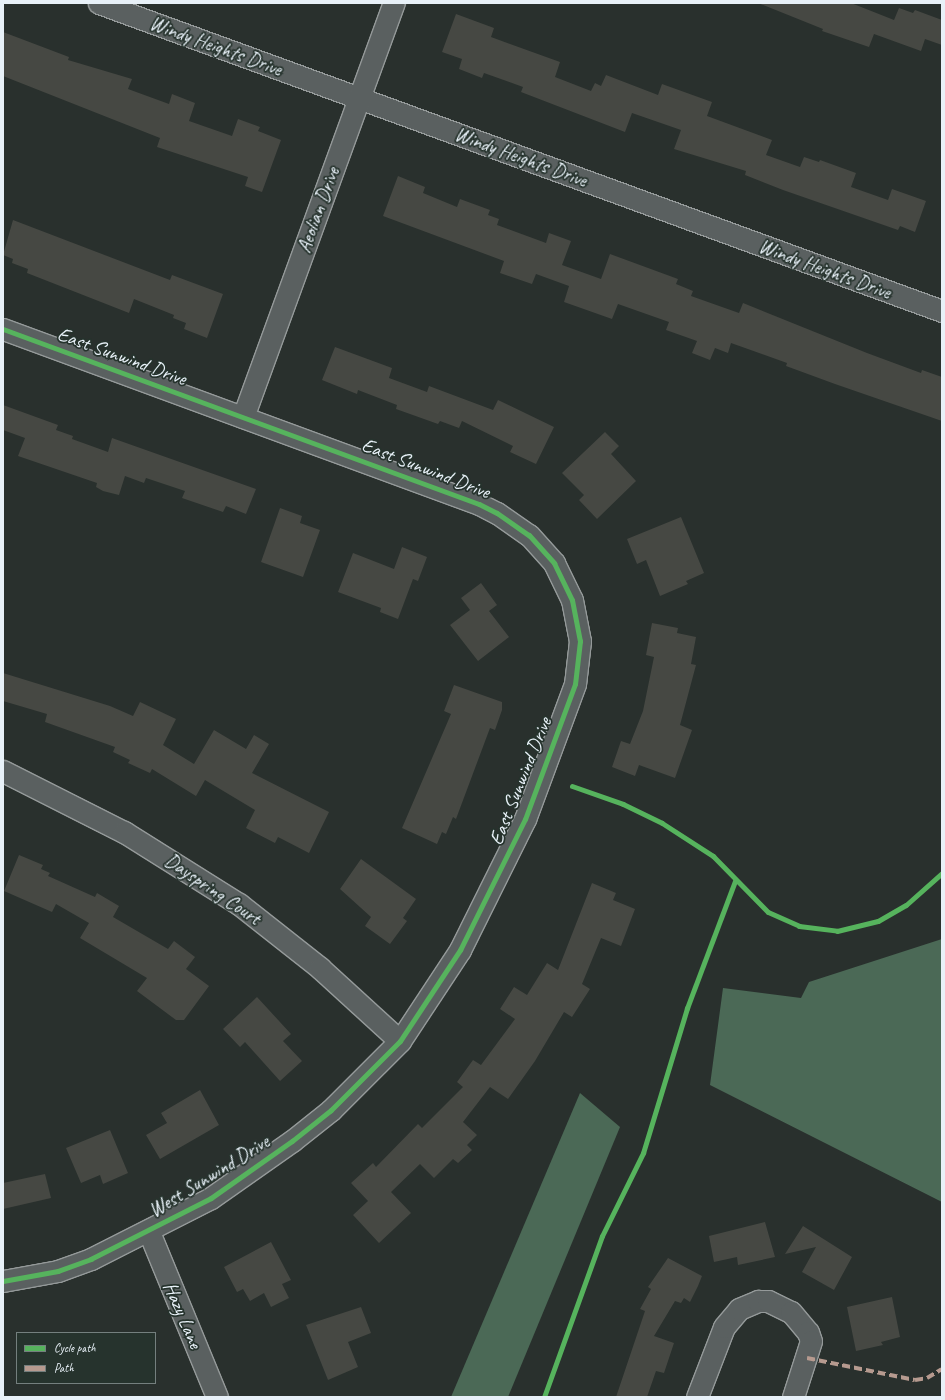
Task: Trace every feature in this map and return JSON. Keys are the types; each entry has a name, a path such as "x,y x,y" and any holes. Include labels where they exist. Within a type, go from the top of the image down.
{"street":[{"name":"Windy Heights Drive","path":"99,3 942,311"},
{"name":"Aeolian Drive","path":"243,417 394,3"},
{"name":"East Sunwind Drive","path":"3,329 479,504 514,523 529,534 554,563 572,600 578,620 580,641 575,684 525,819 460,950 400,1041"},
{"name":"Dayspring Court","path":"3,771 124,832 233,900 320,968 400,1041"},
{"name":"West Sunwind Drive","path":"3,1282 78,1264 148,1232 211,1198 292,1141 331,1110 400,1041"},
{"name":"Hazy Lane","path":"148,1232 217,1397"},
{"path":"697,1397 724,1327 739,1309 758,1301 768,1301 791,1312 808,1332 811,1341 808,1355 792,1397"}],"green space":[{"path":"942,939 942,1202 710,1085 723,988 801,998 809,982"},
{"path":"580,1093 620,1127 508,1397 451,1397"}],"building":[{"path":"758,3 851,3 894,20 899,8 913,13 915,10 942,20 942,45 925,39 921,51 874,34 869,47 822,31 823,29"},
{"path":"456,14 494,28 491,37 560,62 555,77 591,91 595,83 601,86 606,75 658,95 662,84 712,102 707,116 772,140 766,155 800,167 804,157 819,162 820,160 856,173 851,187 888,200 892,189 926,201 915,232 900,226 898,230 783,190 745,175 746,171 674,149 681,130 632,113 625,132 521,92 523,87 484,73 482,78 459,69 462,59 442,52"},
{"path":"3,32 69,57 68,60 132,79 128,89 169,104 172,94 195,103 189,121 232,136 238,119 260,127 258,131 281,140 262,192 245,186 248,177 157,147 160,138 3,76"},
{"path":"398,176 425,187 423,193 457,207 460,199 490,210 488,215 499,219 497,225 546,243 549,233 571,241 562,265 601,279 610,254 678,279 676,284 693,291 691,296 739,313 743,303 867,353 921,373 922,370 942,377 942,421 786,366 787,363 731,343 728,353 715,348 710,360 692,353 697,341 666,330 669,322 618,304 612,319 564,302 569,286 536,274 532,284 500,273 504,261 383,216"},
{"path":"13,220 170,280 172,275 223,294 207,338 184,329 186,323 173,318 174,315 134,299 129,313 27,273 28,269 12,263 13,259 3,255"},
{"path":"335,347 392,368 389,378 427,392 429,386 493,410 498,400 554,427 536,464 510,452 513,446 462,421 459,428 440,421 438,424 396,409 397,405 358,390 357,394 322,380"},
{"path":"3,405 58,425 56,430 73,436 72,439 108,452 112,438 256,489 246,514 226,506 223,512 182,498 185,491 146,478 144,483 125,476 119,495 103,491 96,487 97,483 18,456 25,438 3,430"},
{"path":"605,432 619,446 611,454 636,481 597,519 579,500 584,495 562,473"},
{"path":"280,508 302,516 300,523 320,530 303,577 261,562"},
{"path":"681,517 704,573 686,581 688,584 660,596 646,560 637,564 627,539"},
{"path":"402,547 427,557 418,581 413,579 398,619 380,612 381,608 338,592 353,553 394,569"},
{"path":"481,583 497,605 489,611 509,637 478,661 450,625 470,610 461,598"},
{"path":"652,623 678,628 677,633 696,637 691,664 696,665 680,725 692,730 675,778 639,765 635,776 612,767 621,741 630,744 643,711 654,657 646,655"},
{"path":"3,673 110,706 133,716 140,702 176,719 163,745 194,764 214,730 246,749 254,735 269,744 252,773 329,812 309,853 278,837 275,843 246,828 255,810 205,780 196,796 152,769 150,773 128,763 130,760 113,752 115,747 45,722 47,714 3,701"},
{"path":"454,685 502,702 502,710 495,730 490,728 456,819 453,817 446,834 442,832 437,844 402,828 451,714 444,711"},
{"path":"19,855 43,865 41,869 50,873 48,876 95,897 97,893 119,906 113,917 168,949 174,941 195,957 186,969 209,986 184,1020 176,1020 137,991 147,978 80,938 89,923 56,904 52,912 4,891"},
{"path":"361,859 416,899 403,918 407,921 390,944 365,926 371,917 340,889"},
{"path":"592,883 616,893 613,900 635,909 621,946 601,938 582,984 590,989 572,1017 564,1012 535,1061 508,1099 490,1087 463,1122 477,1135 467,1145 472,1150 458,1163 453,1159 434,1178 420,1164 391,1192 411,1213 379,1243 353,1215 368,1201 351,1183 373,1163 376,1167 418,1124 422,1128 463,1087 457,1082 473,1060 481,1065 515,1019 500,1009 514,987 527,995 547,963 558,970"},
{"path":"257,997 291,1034 283,1041 302,1061 280,1081 245,1042 240,1047 223,1029"},
{"path":"200,1090 219,1125 160,1159 146,1135 167,1123 161,1113"},
{"path":"110,1130 128,1173 103,1184 100,1175 81,1183 66,1148"},
{"path":"45,1174 51,1198 3,1209 3,1183"},
{"path":"765,1222 775,1257 738,1265 737,1257 714,1262 709,1236"},
{"path":"803,1226 852,1257 834,1290 802,1272 816,1247 785,1254"},
{"path":"271,1242 291,1280 282,1284 289,1298 271,1307 264,1293 250,1301 243,1289 237,1292 224,1267"},
{"path":"668,1258 702,1276 690,1302 684,1298 681,1303 675,1301 654,1336 674,1343 664,1373 656,1371 647,1397 616,1397 645,1311 640,1309 651,1289 648,1287"},
{"path":"892,1297 900,1337 881,1342 883,1345 856,1351 847,1307"},
{"path":"361,1307 371,1333 348,1342 358,1367 328,1380 306,1325"}],"marked path":[{"path":"807,1358 915,1380 927,1378 942,1369"}],"cycle path":[{"path":"3,329 479,504 497,513 529,535 554,563 572,600 580,641 575,684 525,819 460,950 400,1041 331,1110 292,1141 211,1198 91,1259 58,1271 3,1281"},
{"path":"572,786 623,804 662,823 713,856 768,912 799,926 837,931 878,921 906,905 942,873"},
{"path":"544,1397 602,1236 643,1153 687,1008 735,881"}]}
